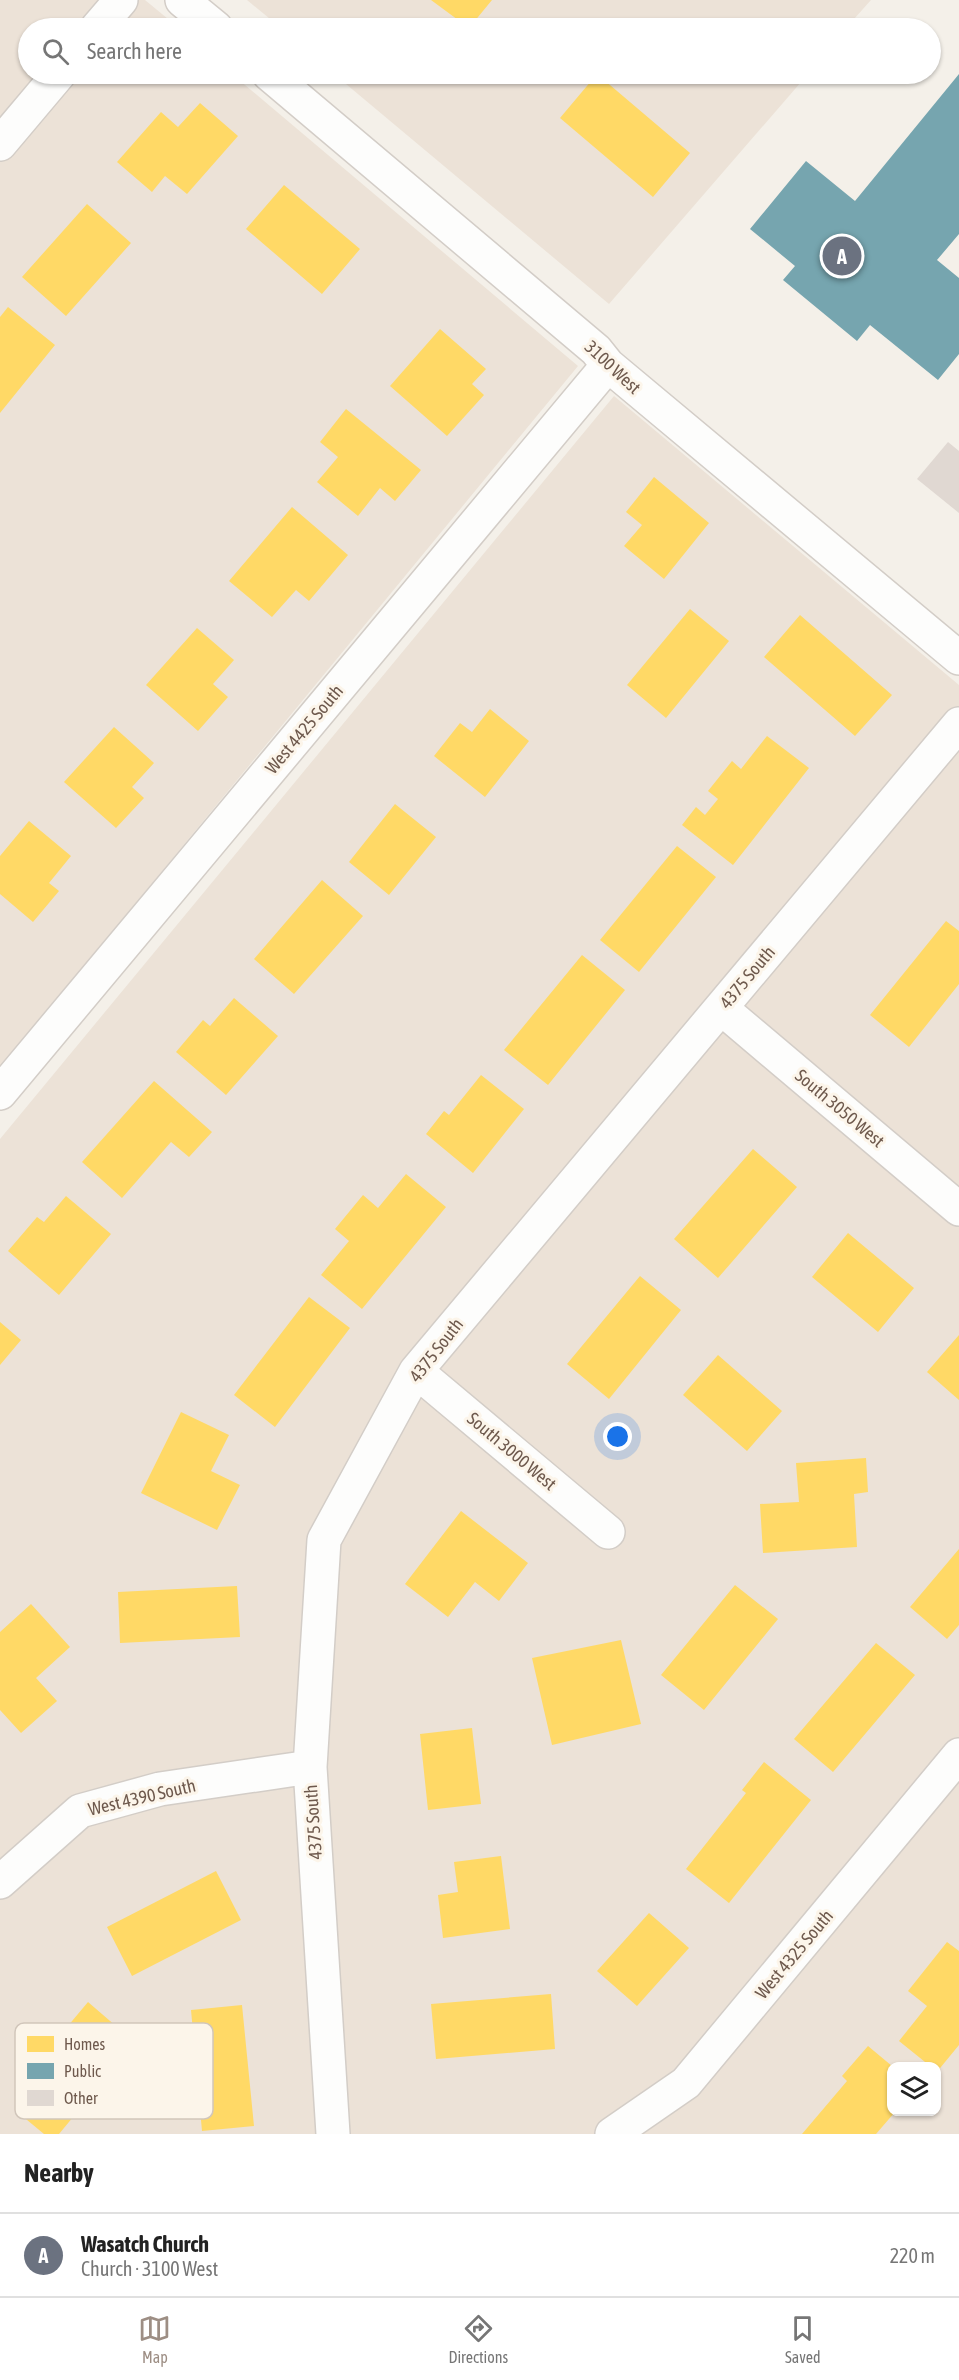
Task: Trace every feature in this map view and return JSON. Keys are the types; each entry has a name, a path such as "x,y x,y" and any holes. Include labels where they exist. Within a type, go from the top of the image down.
{"street":[{"path":"106,18 121,0"},
{"path":"182,0 204,18"},
{"path":"0,144 51,84"},
{"name":"3100 West","path":"281,84 587,343 608,365 959,658"},
{"name":"West 4425 South","path":"0,1093 608,365"},
{"name":"4375 South","path":"333,2134 310,1767 324,1540 416,1371 959,724"},
{"name":"South 3050 West","path":"721,1008 959,1209"},
{"name":"South 3000 West","path":"416,1371 608,1532"},
{"name":"West 4325 South","path":"612,2134 686,2083 959,1755"},
{"name":"West 4390 South","path":"0,1882 80,1811 160,1789 310,1767"}],"shaded area":[{"path":"0,0 145,0 167,18 18,18 18,84 244,84 578,366 0,1068"},
{"path":"247,0 871,0 855,18 269,18"},
{"path":"346,84 799,84 609,304"},
{"path":"614,396 959,685 959,2134 0,2134 0,1139"}],"building: Homes":[{"path":"431,0 492,0 477,18 455,18"},
{"path":"589,84 609,84 690,153 653,197 560,118"},
{"path":"200,103 238,136 187,194 165,176 152,192 117,162 161,112 178,127"},
{"path":"284,185 360,249 322,294 246,229"},
{"path":"87,204 131,243 66,316 22,277"},
{"path":"8,307 55,345 0,413 0,317"},
{"path":"440,329 486,369 472,384 484,395 447,436 390,386"},
{"path":"346,409 421,470 395,501 380,488 358,516 317,482 338,457 320,442"},
{"path":"654,477 709,523 664,579 624,546 642,525 626,512"},
{"path":"292,507 348,555 309,601 296,590 272,617 229,581"},
{"path":"690,609 729,641 666,718 627,685"},
{"path":"800,615 892,695 855,736 764,657"},
{"path":"197,628 234,660 213,684 228,697 198,731 146,685"},
{"path":"490,709 529,741 485,797 434,756 460,723 472,732"},
{"path":"114,727 154,763 132,787 144,798 116,828 64,782"},
{"path":"767,736 809,768 733,865 682,825 696,807 705,815 718,799 708,791 732,761 741,769"},
{"path":"395,804 436,837 389,895 349,862"},
{"path":"29,821 71,856 49,883 59,891 33,922 0,894 0,856"},
{"path":"677,846 716,877 639,972 600,940"},
{"path":"322,880 363,916 294,994 254,959"},
{"path":"946,921 959,931 959,984 909,1047 870,1015"},
{"path":"582,955 625,990 548,1085 504,1050"},
{"path":"234,998 278,1036 226,1095 176,1052 203,1020 210,1026"},
{"path":"481,1075 524,1109 473,1173 426,1134 444,1111 449,1115"},
{"path":"154,1081 212,1132 189,1157 171,1142 122,1198 82,1162"},
{"path":"753,1149 797,1187 718,1278 674,1239"},
{"path":"406,1174 446,1207 362,1309 321,1275 349,1241 335,1229 363,1195 378,1208"},
{"path":"66,1196 111,1234 59,1295 8,1251 37,1217 44,1222"},
{"path":"848,1233 914,1288 878,1332 812,1277"},
{"path":"640,1276 681,1310 609,1399 567,1364"},
{"path":"309,1297 350,1328 275,1427 234,1395"},
{"path":"0,1322 21,1340 0,1365"},
{"path":"959,1335 959,1400 927,1372"},
{"path":"718,1355 782,1411 747,1451 683,1395"},
{"path":"181,1412 229,1435 211,1471 240,1485 217,1530 141,1493"},
{"path":"866,1458 868,1492 854,1494 857,1547 763,1553 760,1504 799,1502 796,1463"},
{"path":"461,1511 528,1563 499,1601 475,1582 448,1617 405,1584"},
{"path":"959,1549 959,1625 947,1639 910,1607"},
{"path":"735,1585 778,1619 704,1710 661,1675"},
{"path":"237,1586 240,1637 120,1643 118,1592"},
{"path":"31,1604 70,1647 36,1678 57,1701 21,1733 0,1710 0,1632"},
{"path":"621,1640 641,1724 552,1745 532,1658"},
{"path":"876,1643 915,1675 833,1772 794,1739"},
{"path":"472,1728 481,1804 428,1810 420,1734"},
{"path":"764,1762 811,1800 729,1903 686,1869 746,1793 742,1790"},
{"path":"501,1856 510,1929 443,1938 438,1895 458,1892 454,1862"},
{"path":"216,1871 241,1920 132,1976 107,1927"},
{"path":"649,1913 689,1948 637,2006 597,1971"},
{"path":"947,1942 959,1951 959,2045 941,2067 941,2062 925,2062 899,2041 927,2006 908,1991"},
{"path":"551,1994 555,2049 436,2059 431,2004"},
{"path":"88,2002 112,2023 70,2023"},
{"path":"242,2005 254,2126 202,2131 201,2119 213,2119 213,2023 192,2023 191,2010"},
{"path":"868,2046 887,2062 887,2116 892,2116 876,2134 802,2134 847,2081 842,2076"},
{"path":"26,2119 71,2119 59,2134 44,2134"}],"building: Public":[{"path":"959,74 959,234 937,260 959,278 959,354 938,380 870,325 857,341 783,280 795,266 750,229 806,161 855,201"}],"building: Other":[{"path":"948,442 959,451 959,513 917,479"}],"place":[{"name":"Wasatch Church","path":"842,256"}]}
